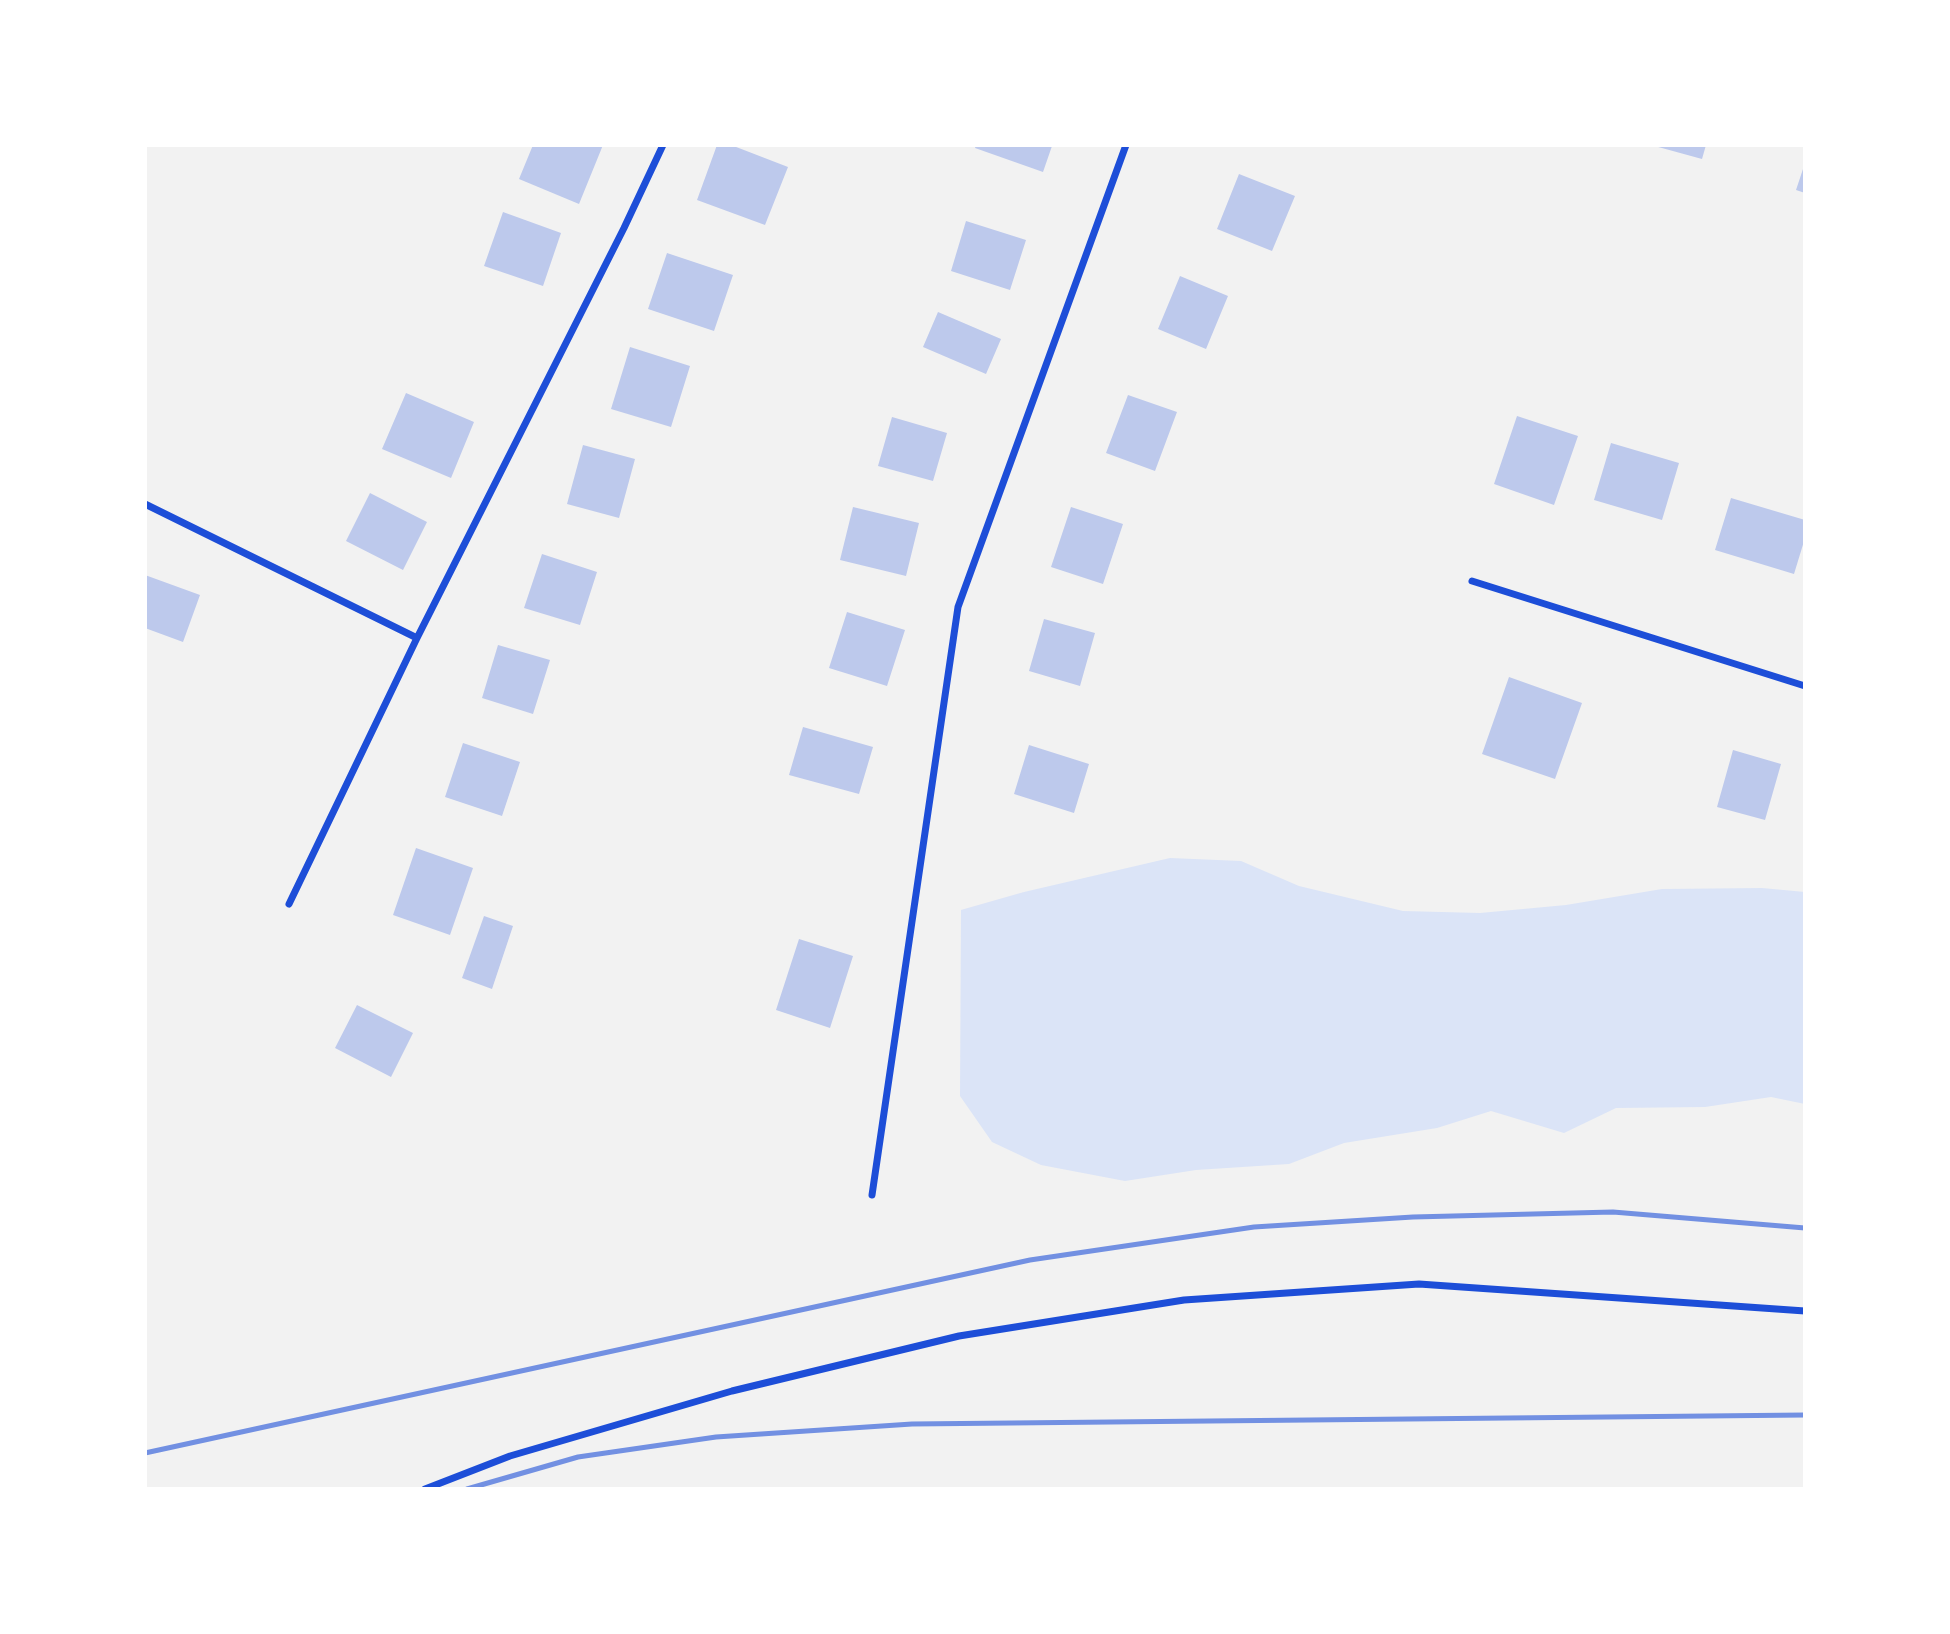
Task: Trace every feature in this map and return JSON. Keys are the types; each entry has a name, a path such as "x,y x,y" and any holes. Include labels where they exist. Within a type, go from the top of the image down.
{"street":[{"path":"289,904 417,638 624,228 663,145"},
{"path":"872,1195 958,607 1126,145"},
{"path":"145,504 417,638"},
{"path":"1472,581 1805,686"},
{"path":"425,1489 510,1456 732,1391 959,1336 1184,1300 1419,1284 1805,1311"}],"shaded area":[{"path":"1170,858 1241,861 1299,886 1403,911 1480,913 1566,905 1662,889 1762,888 1805,892 1805,1104 1771,1097 1705,1107 1616,1108 1564,1133 1491,1111 1437,1128 1344,1143 1289,1164 1196,1170 1125,1181 1041,1165 992,1142 960,1096 961,910 1024,892"}],"building":[{"path":"533,145 603,145 579,204 519,179"},
{"path":"717,145 731,145 788,167 765,225 697,200"},
{"path":"976,145 1052,146 1043,172 975,148"},
{"path":"1651,145 1706,145 1702,159"},
{"path":"1805,166 1805,193 1796,190"},
{"path":"1239,174 1295,196 1272,251 1217,229"},
{"path":"503,212 561,233 543,286 484,266"},
{"path":"966,221 1026,240 1010,290 951,271"},
{"path":"667,253 733,275 714,331 648,309"},
{"path":"1180,276 1228,296 1206,349 1158,329"},
{"path":"938,312 1001,339 986,374 923,347"},
{"path":"630,347 690,366 671,427 611,409"},
{"path":"406,393 474,422 451,478 382,449"},
{"path":"1128,395 1177,412 1155,471 1106,453"},
{"path":"1517,416 1578,436 1554,505 1494,484"},
{"path":"892,417 947,433 933,481 878,466"},
{"path":"1611,443 1679,463 1662,520 1594,500"},
{"path":"583,445 635,459 619,518 567,504"},
{"path":"370,493 427,522 403,570 346,541"},
{"path":"1731,498 1805,520 1805,538 1794,574 1715,550"},
{"path":"853,507 919,523 906,576 840,560"},
{"path":"1071,507 1123,524 1103,584 1051,567"},
{"path":"542,554 597,572 580,625 524,608"},
{"path":"145,575 200,595 183,642 145,628"},
{"path":"847,612 905,630 887,686 829,668"},
{"path":"1044,619 1095,633 1080,686 1029,671"},
{"path":"498,645 550,660 533,714 482,698"},
{"path":"1509,677 1582,703 1555,779 1482,754"},
{"path":"803,727 873,747 859,794 789,775"},
{"path":"463,743 520,762 502,816 445,797"},
{"path":"1029,745 1089,764 1074,813 1014,794"},
{"path":"1733,750 1781,764 1765,820 1717,807"},
{"path":"416,848 473,868 450,935 393,915"},
{"path":"484,916 513,926 492,989 462,978"},
{"path":"799,939 853,956 830,1028 776,1010"},
{"path":"357,1005 413,1033 391,1077 335,1048"}],"railway":[{"path":"145,1453 1030,1260 1254,1227 1413,1217 1613,1212 1805,1228"},
{"path":"467,1489 578,1457 716,1437 912,1424 1805,1415"}]}
